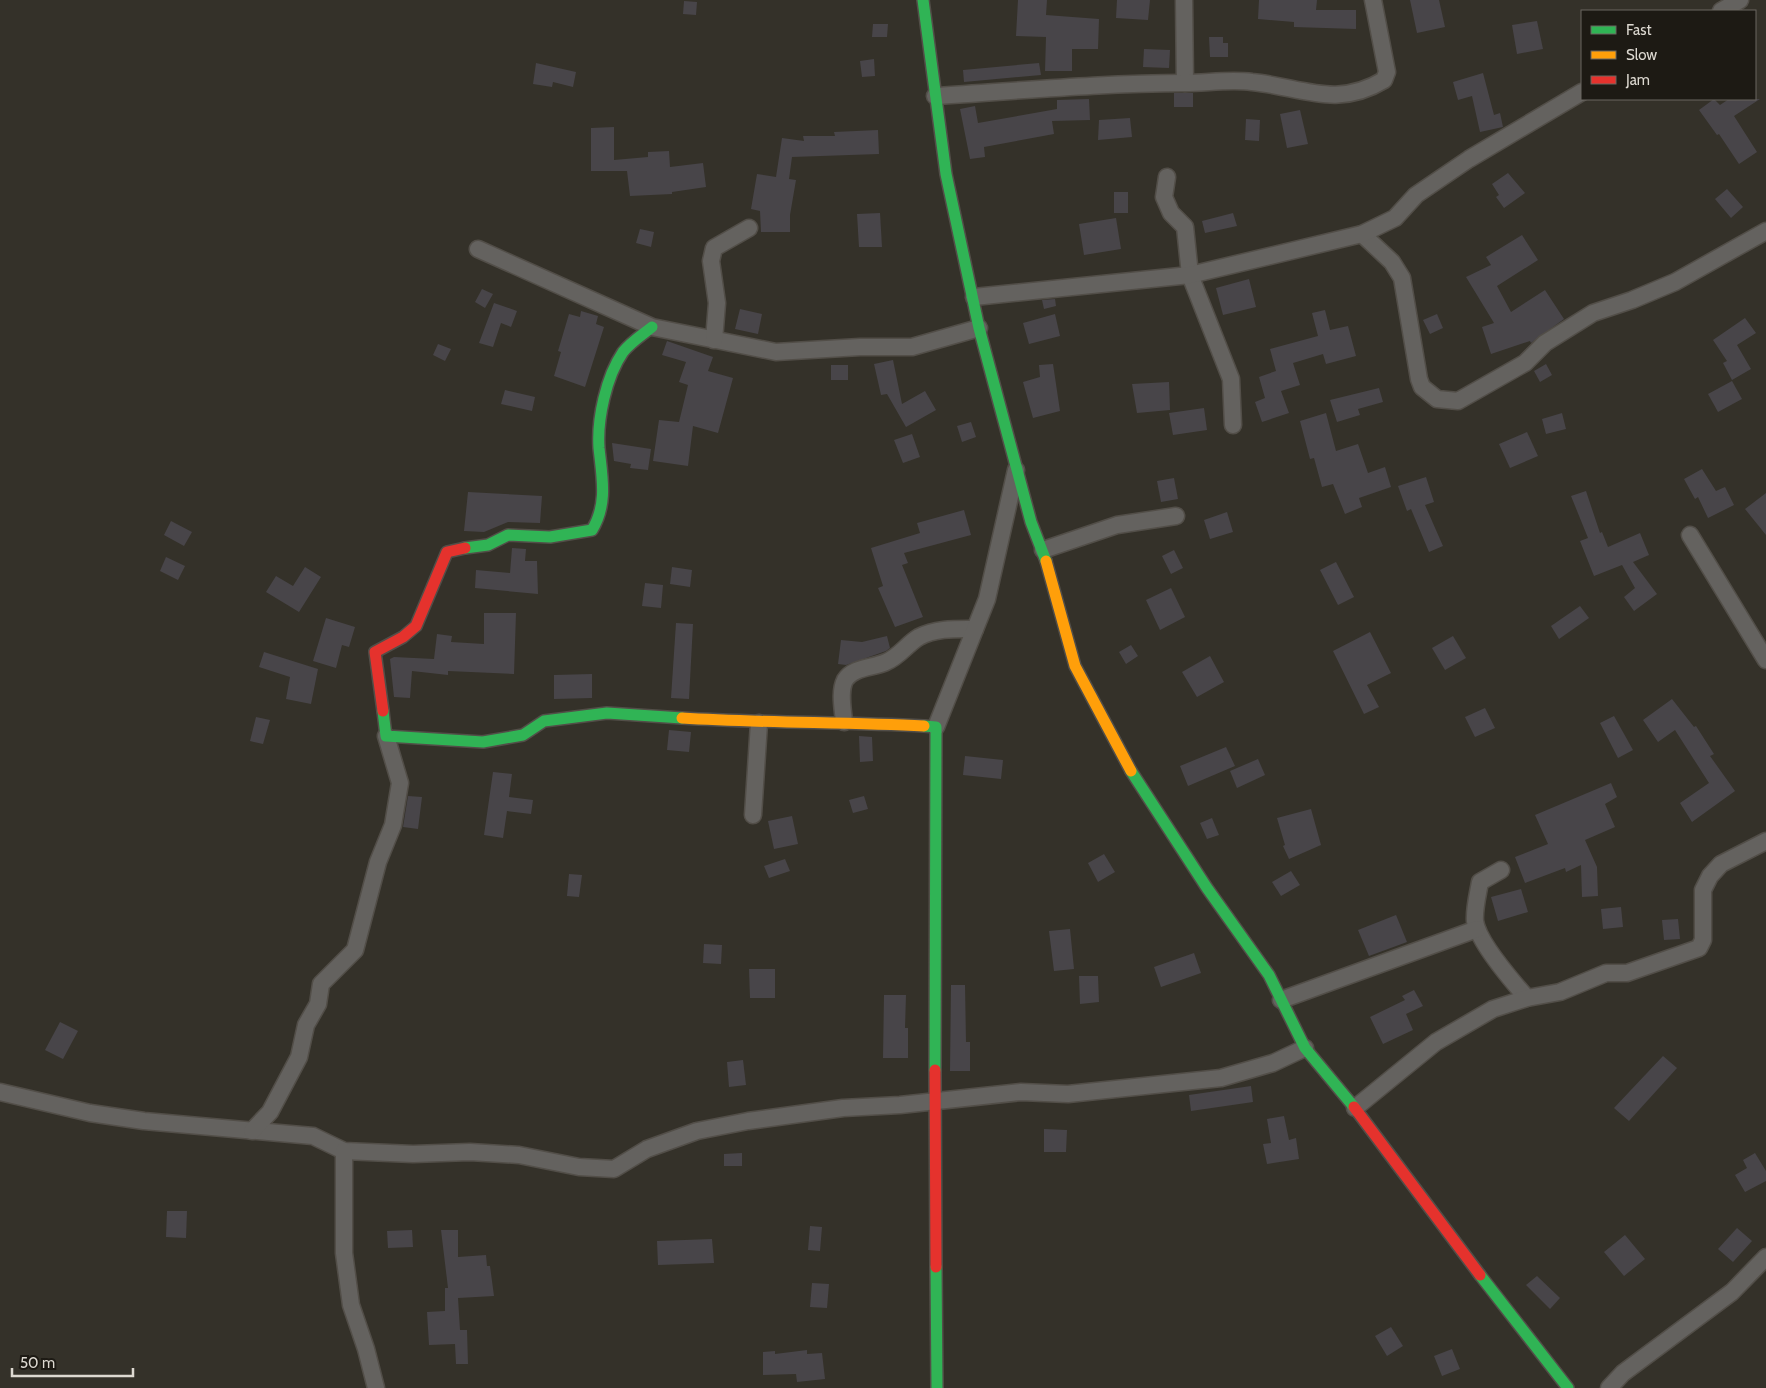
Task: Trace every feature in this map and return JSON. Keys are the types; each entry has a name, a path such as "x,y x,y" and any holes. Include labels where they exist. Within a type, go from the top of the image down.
{"street":[{"path":"923,0 946,174 974,296 979,328 1031,522 1043,550 1075,666 1125,762 1207,888 1269,975 1305,1048 1355,1108 1446,1231 1568,1388"},
{"path":"1184,0 1185,83"},
{"path":"935,96 1250,81 1340,96 1360,92 1384,80 1387,72 1373,0"},
{"path":"1723,10 1740,0"},
{"path":"974,296 1190,275 1362,234 1395,218 1416,195 1469,159 1581,93"},
{"path":"1167,177 1164,197 1171,213 1185,227 1190,275 1231,379 1233,425"},
{"path":"714,340 717,303 711,261 714,248 749,228"},
{"path":"1362,234 1392,262 1402,278 1419,379 1422,387 1437,399 1458,401 1525,363 1545,343 1593,313 1632,300 1675,282 1766,231"},
{"path":"478,250 652,327 776,352 860,347 912,348 979,328"},
{"path":"252,1131 270,1112 299,1058 306,1025 318,1004 321,984 355,950 378,862 393,824 400,783 386,736 375,652 403,637 416,626 448,552 488,545 508,534 550,537 592,530 599,522 604,505 600,433 608,388 623,353 652,327"},
{"path":"937,1388 934,1101 936,728 987,599 1017,468"},
{"path":"1043,550 1117,525 1176,516"},
{"path":"1690,535 1766,660"},
{"path":"844,722 842,693 844,682 849,674 884,664 900,655 918,638 945,629 975,629"},
{"path":"386,736 483,742 523,735 544,720 607,713 759,723 844,722 936,728"},
{"path":"753,815 759,723"},
{"path":"1355,1108 1436,1042 1493,1009 1526,998 1560,992 1606,973 1627,973 1700,948 1703,940 1702,890 1710,876 1721,864 1766,841"},
{"path":"1501,870 1480,882 1475,919 1477,929 1502,968 1526,998"},
{"path":"1281,1000 1477,929"},
{"path":"0,1092 90,1113 144,1121 313,1136 344,1151 413,1154 470,1152 519,1155 579,1167 614,1169 646,1149 696,1131 843,1108 1021,1092 1068,1094 1221,1078 1272,1063 1305,1048"},
{"path":"344,1151 343,1211 346,1270 351,1304 366,1349 376,1388"},
{"path":"1609,1388 1623,1373 1732,1292 1766,1257"}],"building":[{"path":"1018,0 1047,0 1046,15 1099,19 1098,49 1072,49 1072,71 1045,71 1046,37 1016,36"},
{"path":"1117,0 1150,0 1148,20 1116,18"},
{"path":"1259,0 1317,0 1316,10 1356,10 1356,29 1294,27 1294,22 1258,19"},
{"path":"1410,0 1439,0 1445,27 1417,33"},
{"path":"684,1 697,2 696,15 683,14"},
{"path":"1537,21 1543,49 1517,54 1512,25"},
{"path":"873,24 888,24 887,37 872,37"},
{"path":"1209,37 1223,37 1223,43 1228,43 1228,57 1210,57"},
{"path":"1144,49 1170,50 1169,68 1143,67"},
{"path":"874,59 875,76 862,77 860,61"},
{"path":"536,63 576,72 573,87 553,82 552,87 533,84"},
{"path":"1039,63 1041,75 964,82 963,70"},
{"path":"1483,73 1494,115 1500,113 1503,127 1480,132 1472,96 1458,100 1453,82"},
{"path":"1174,93 1193,93 1193,107 1174,107"},
{"path":"1089,99 1090,120 1052,121 1054,134 984,147 985,157 970,159 960,109 975,106 978,123 1057,109 1057,100"},
{"path":"1760,99 1734,116 1757,152 1739,164 1719,134 1717,135 1699,110 1713,100 1720,105 1728,100"},
{"path":"1300,110 1308,144 1287,148 1280,114"},
{"path":"1130,118 1132,137 1098,140 1099,120"},
{"path":"1246,119 1260,120 1259,141 1245,140"},
{"path":"614,127 614,160 648,157 648,152 669,151 670,167 703,163 706,187 672,192 672,194 630,196 627,171 591,171 591,128"},
{"path":"878,130 879,154 792,157 789,179 796,180 790,215 790,232 761,232 760,211 751,209 757,174 776,177 782,138 804,141 803,136 835,136 834,132"},
{"path":"1508,173 1525,193 1504,208 1496,197 1499,195 1492,184"},
{"path":"1727,189 1743,207 1731,218 1715,199"},
{"path":"1114,192 1128,192 1128,213 1114,213"},
{"path":"880,213 882,247 859,247 857,214"},
{"path":"1233,213 1237,226 1205,233 1202,221"},
{"path":"1116,218 1121,249 1084,255 1079,224"},
{"path":"640,229 654,232 651,247 636,243"},
{"path":"1522,235 1538,260 1497,286 1511,312 1545,290 1564,319 1531,343 1530,341 1491,354 1482,327 1494,323 1466,277 1491,265 1486,257"},
{"path":"1249,279 1256,307 1223,315 1216,288"},
{"path":"482,289 493,294 485,308 475,302"},
{"path":"1055,299 1056,306 1044,309 1042,300"},
{"path":"494,303 517,311 511,327 501,323 493,347 479,343"},
{"path":"740,309 762,314 758,334 735,329"},
{"path":"1325,310 1330,330 1348,326 1356,356 1326,364 1323,354 1293,363 1300,385 1281,391 1289,413 1262,422 1255,402 1265,398 1259,377 1276,371 1270,349 1318,336 1312,313"},
{"path":"581,311 598,316 596,324 604,327 585,387 554,376 561,352 558,351 569,314 580,317"},
{"path":"1055,314 1060,336 1029,344 1023,323"},
{"path":"1437,314 1443,328 1430,334 1423,320"},
{"path":"1745,318 1756,333 1737,345 1751,369 1732,380 1723,363 1727,361 1713,340"},
{"path":"667,341 713,357 708,371 733,378 718,433 693,426 688,466 653,461 659,420 679,422 688,385 679,382 686,362 662,355"},
{"path":"438,344 451,349 445,361 433,355"},
{"path":"893,360 902,404 925,391 936,410 906,427 887,394 881,395 874,364"},
{"path":"1053,364 1060,411 1033,418 1023,382 1040,377 1039,365"},
{"path":"1546,364 1552,375 1540,382 1534,371"},
{"path":"831,365 848,365 848,380 831,380"},
{"path":"1732,381 1742,399 1718,412 1708,394"},
{"path":"1169,382 1170,410 1137,413 1132,384"},
{"path":"1379,388 1383,402 1358,409 1360,415 1337,422 1330,400"},
{"path":"505,390 535,397 532,411 501,404"},
{"path":"1204,408 1207,430 1173,435 1169,413"},
{"path":"1326,413 1336,451 1358,444 1368,473 1385,467 1391,487 1359,498 1362,507 1345,514 1333,484 1322,487 1314,458 1310,459 1300,421"},
{"path":"1562,413 1566,429 1546,434 1542,419"},
{"path":"971,422 976,437 962,442 957,426"},
{"path":"1527,432 1538,456 1510,468 1499,444"},
{"path":"912,434 920,457 903,463 894,440"},
{"path":"612,443 651,449 648,470 630,468 631,464 614,461"},
{"path":"1702,469 1716,491 1725,487 1734,505 1708,518 1698,497 1695,499 1684,479"},
{"path":"1426,477 1434,502 1425,505 1443,546 1429,552 1411,509 1407,511 1398,486"},
{"path":"1174,478 1178,499 1161,502 1157,481"},
{"path":"1586,491 1600,533 1602,532 1608,547 1640,533 1649,555 1633,562 1657,594 1634,611 1624,597 1635,588 1622,565 1594,576 1580,541 1588,538 1571,496"},
{"path":"468,492 542,496 540,523 508,522 484,532 464,531"},
{"path":"1766,493 1766,535 1745,509"},
{"path":"964,510 971,535 904,553 908,563 902,565 923,617 895,627 878,588 883,586 871,548 920,533 917,523"},
{"path":"1227,512 1233,532 1210,539 1204,520"},
{"path":"171,521 192,532 184,546 164,535"},
{"path":"512,548 526,549 525,561 537,561 538,594 475,588 476,570 510,573"},
{"path":"1174,550 1183,568 1171,574 1162,556"},
{"path":"166,557 185,566 178,580 160,571"},
{"path":"1336,562 1354,597 1338,605 1320,570"},
{"path":"305,567 321,577 299,612 266,592 276,576 293,586"},
{"path":"672,567 692,570 690,587 670,584"},
{"path":"645,583 663,585 661,608 642,606"},
{"path":"1171,588 1185,617 1160,630 1146,600"},
{"path":"1580,606 1589,618 1559,639 1551,626"},
{"path":"484,613 516,613 514,674 448,671 448,675 412,671 410,698 394,697 390,659 394,657 434,659 437,634 452,636 451,642 484,644"},
{"path":"326,618 355,627 349,647 342,645 336,668 313,661"},
{"path":"676,623 693,624 689,699 671,698"},
{"path":"1370,632 1391,673 1367,685 1379,707 1364,714 1333,651"},
{"path":"887,636 890,648 886,651 846,665 838,664 841,640 862,642"},
{"path":"1453,636 1466,658 1445,670 1432,648"},
{"path":"1131,645 1138,656 1126,664 1119,652"},
{"path":"264,652 318,669 311,704 286,699 290,677 259,667"},
{"path":"1210,656 1224,682 1197,697 1182,672"},
{"path":"592,674 592,698 554,699 554,675"},
{"path":"1672,699 1694,727 1696,726 1714,754 1710,756 1735,791 1692,822 1680,803 1709,783 1675,730 1658,742 1643,720"},
{"path":"1485,708 1495,728 1475,737 1465,717"},
{"path":"1614,716 1633,750 1618,758 1600,723"},
{"path":"256,717 270,720 263,744 250,741"},
{"path":"669,730 691,732 689,752 667,750"},
{"path":"859,736 872,737 873,761 860,762"},
{"path":"1226,747 1235,766 1188,786 1180,766"},
{"path":"965,756 1003,760 1001,779 963,775"},
{"path":"1258,759 1265,775 1237,788 1230,771"},
{"path":"493,772 512,774 509,797 533,800 531,814 507,811 503,838 484,835"},
{"path":"1611,783 1617,797 1605,804 1615,827 1585,840 1597,867 1598,896 1582,897 1581,865 1566,872 1565,868 1525,883 1515,857 1548,844 1535,815"},
{"path":"408,796 422,797 418,829 403,827"},
{"path":"864,796 868,809 853,813 849,800"},
{"path":"1311,809 1321,845 1289,859 1283,846 1285,845 1277,818"},
{"path":"792,816 798,844 774,849 768,821"},
{"path":"1212,818 1219,835 1207,839 1200,823"},
{"path":"1104,854 1115,872 1098,882 1088,863"},
{"path":"785,859 790,871 769,878 764,866"},
{"path":"1291,871 1300,885 1281,896 1272,882"},
{"path":"569,874 582,875 579,897 567,896"},
{"path":"1521,889 1528,912 1498,921 1491,897"},
{"path":"1621,907 1623,927 1603,929 1601,909"},
{"path":"1396,915 1407,942 1369,956 1358,930"},
{"path":"1678,919 1680,939 1664,940 1662,920"},
{"path":"1070,929 1074,969 1054,971 1049,931"},
{"path":"704,944 722,945 721,964 703,963"},
{"path":"1194,953 1201,973 1161,987 1154,967"},
{"path":"749,969 775,969 775,998 750,998"},
{"path":"1079,976 1098,976 1099,1002 1080,1004"},
{"path":"951,985 965,985 966,1042 970,1042 970,1071 950,1071"},
{"path":"1414,990 1423,1006 1406,1014 1413,1030 1383,1044 1370,1017 1405,1000 1402,996"},
{"path":"884,995 906,995 905,1028 908,1028 908,1058 883,1058"},
{"path":"60,1022 78,1031 63,1059 45,1050"},
{"path":"1663,1056 1677,1068 1629,1121 1614,1108"},
{"path":"743,1060 746,1085 729,1087 727,1062"},
{"path":"1251,1086 1253,1102 1191,1111 1189,1095"},
{"path":"1284,1116 1289,1140 1296,1138 1299,1159 1267,1164 1263,1144 1271,1143 1267,1119"},
{"path":"1044,1129 1067,1130 1066,1152 1044,1152"},
{"path":"742,1153 742,1166 724,1166 724,1154"},
{"path":"1755,1153 1766,1171 1766,1181 1745,1192 1735,1175 1747,1168 1743,1160"},
{"path":"167,1211 187,1211 186,1238 166,1237"},
{"path":"810,1226 822,1227 820,1251 808,1250"},
{"path":"1737,1228 1752,1241 1733,1262 1718,1249"},
{"path":"412,1230 413,1247 388,1248 387,1231"},
{"path":"441,1230 458,1230 458,1257 486,1255 487,1266 490,1266 494,1296 458,1298 460,1330 467,1330 468,1364 456,1364 455,1344 429,1345 427,1312 445,1311 445,1288 448,1288"},
{"path":"1625,1235 1645,1259 1624,1276 1604,1252"},
{"path":"712,1239 714,1263 658,1265 657,1241"},
{"path":"1537,1276 1560,1298 1550,1309 1526,1285"},
{"path":"812,1283 829,1284 827,1308 810,1307"},
{"path":"1391,1327 1403,1346 1387,1356 1375,1336"},
{"path":"1452,1349 1460,1369 1442,1376 1434,1356"},
{"path":"807,1350 807,1354 822,1353 825,1379 797,1382 796,1374 763,1375 763,1352 775,1351 775,1354"}],"traffic: fast":[{"path":"923,0 946,174 979,328 1031,522 1046,561"},
{"path":"465,548 488,545 508,535 550,537 592,530 597,520 602,500 599,437 601,411 607,386 623,352 652,327"},
{"path":"383,711 386,736 483,742 523,735 544,721 607,713 682,718"},
{"path":"924,726 936,727 935,1070"},
{"path":"1131,771 1207,888 1269,975 1305,1048 1354,1107"},
{"path":"936,1267 937,1388"},
{"path":"1480,1275 1568,1388"}],"traffic: slow":[{"path":"1046,561 1075,666 1131,771"},
{"path":"682,718 924,726"}],"traffic: jam":[{"path":"383,711 375,652 403,637 416,626 447,552 465,548"},
{"path":"935,1070 936,1267"},
{"path":"1354,1107 1480,1275"}]}
